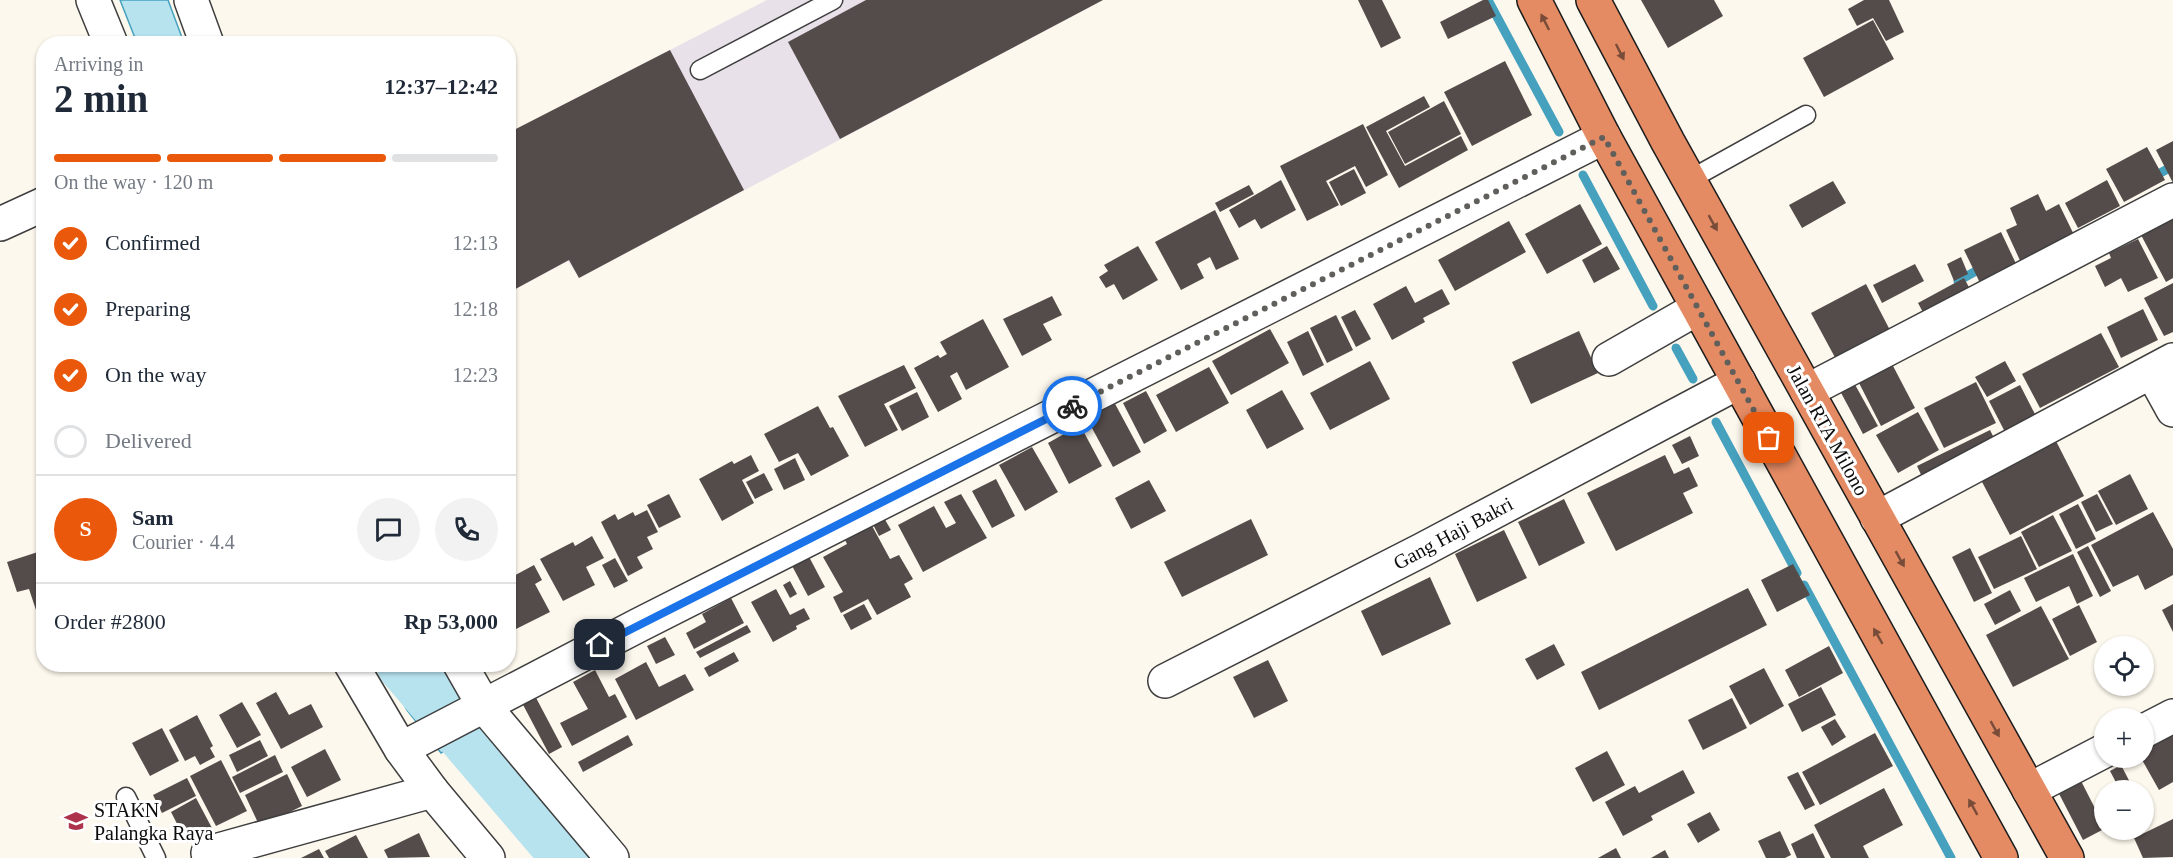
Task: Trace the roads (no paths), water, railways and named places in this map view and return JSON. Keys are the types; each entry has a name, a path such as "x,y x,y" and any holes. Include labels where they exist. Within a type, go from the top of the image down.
{"highway":[{"path":"1534,0 1604,137 2001,858"},
{"name":"Jalan RTA Milono","path":"1593,0 1689,180 2067,858"}],"street":[{"path":"93,0 108,36"},
{"path":"191,0 204,36"},
{"path":"414,742 639,625 1604,137"},
{"path":"1807,391 2173,200"},
{"path":"0,224 36,208"},
{"path":"1609,360 1698,308"},
{"path":"1877,518 2162,366 2173,410"},
{"name":"Gang Haji Bakri","path":"1165,681 1422,550 1739,382"},
{"path":"357,672 414,742 432,791 488,858"},
{"path":"462,672 473,712 612,858"},
{"path":"2154,726 2173,716"},
{"path":"2029,789 2094,756"},
{"path":"208,853 432,791"}],"lane":[{"path":"700,70 833,0"},
{"path":"1689,180 1806,115"},
{"path":"126,797 156,858"}],"water":[{"path":"120,0 168,0 181,36 134,36"},
{"path":"386,672 433,672 475,730 441,753 407,710"}],"waterway":[{"path":"1488,0 1559,132"},
{"path":"2151,178 2173,166"},
{"path":"1583,175 1653,306"},
{"path":"1958,281 1985,266"},
{"path":"1676,348 1693,379"},
{"path":"1716,422 1797,573"},
{"path":"1804,585 1951,858"},
{"path":"410,672 569,858"}],"place":[{"name":"STAKN Palangka Raya","path":"76,821"}]}
